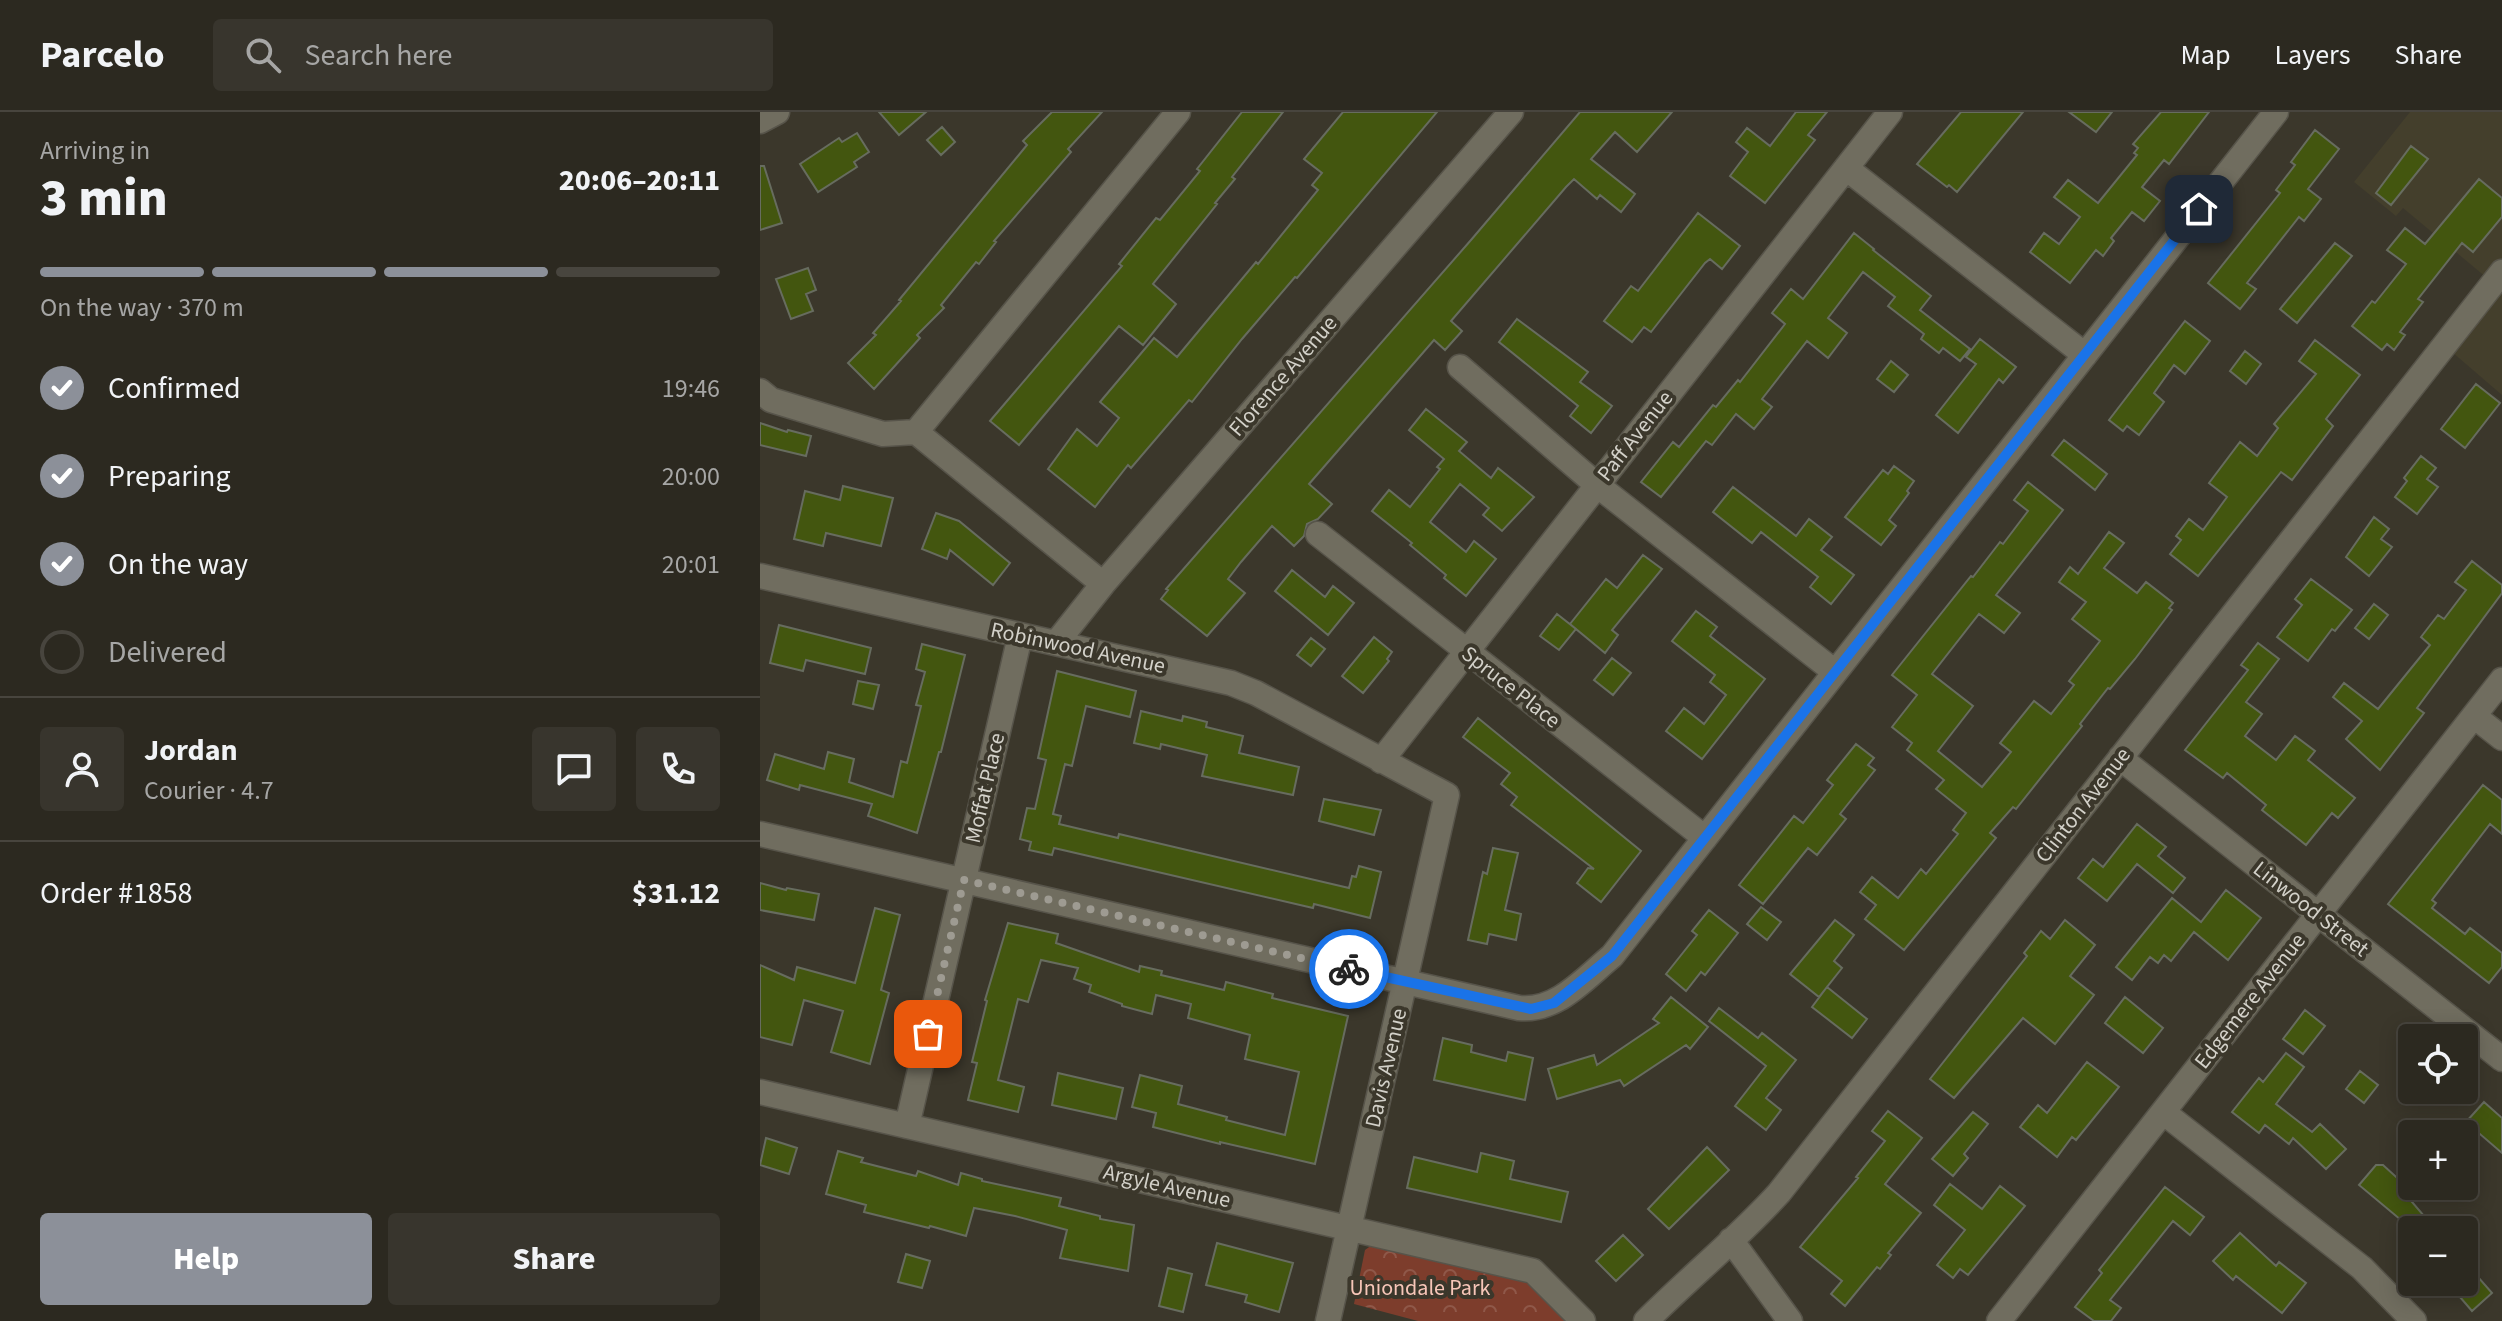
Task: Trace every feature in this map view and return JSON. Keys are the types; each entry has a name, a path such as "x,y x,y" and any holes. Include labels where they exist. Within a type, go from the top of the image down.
{"street":[{"path":"760,121 777,112"},
{"path":"916,432 1178,112"},
{"name":"Florence Avenue","path":"1057,642 1103,584 1511,112"},
{"name":"Paff Avenue","path":"1381,761 1890,112"},
{"path":"760,834 1519,1008 1531,1009 1554,1003 1612,956 2276,112"},
{"path":"1846,168 2085,355"},
{"name":"Clinton Avenue","path":"1646,1321 1755,1220 1779,1193 2502,272"},
{"path":"1460,367 1597,485 1835,672"},
{"path":"760,391 771,400 883,434 916,432 1103,584"},
{"name":"Spruce Place","path":"1318,534 1705,838"},
{"name":"Robinwood Avenue","path":"760,576 1231,683 1256,693 1381,761"},
{"name":"Moffat Place","path":"907,1126 1020,636"},
{"name":"Edgemere Avenue","path":"2009,1318 2163,1112 2502,680"},
{"path":"2474,716 2502,738"},
{"name":"Linwood Street","path":"2120,758 2502,1059"},
{"name":"Davis Avenue","path":"1328,1321 1447,795 1381,761"},
{"name":"Argyle Avenue","path":"760,1092 1533,1271 1583,1321"},
{"path":"2163,1112 2362,1268 2414,1321"},
{"path":"1731,1240 1790,1321"}],"shaded area":[{"path":"2410,112 2502,112 2502,395 2445,346 2493,283 2403,208 2396,216 2354,182"}],"green space":[{"name":"Uniondale Park","path":"1372,1245 1518,1277 1531,1284 1570,1321 1418,1321 1354,1304 1365,1250"}],"building":[{"path":"879,112 926,112 899,135"},
{"path":"1052,112 1102,112 1068,149 1071,152 994,241 979,264 976,262 941,305 944,308 917,335 920,338 874,389 848,363 876,335 873,333 899,300 1027,145 1023,141"},
{"path":"1242,112 1283,112 1232,177 1235,179 1217,204 1153,284 1176,304 1143,345 1119,326 1019,445 990,421 1122,266 1119,264 1156,218 1160,220 1200,171 1197,169"},
{"path":"1343,112 1437,112 1242,339 1192,402 1189,400 1131,468 1128,465 1095,507 1048,469 1077,429 1097,446 1119,418 1100,402 1154,338 1177,357 1256,262 1258,264 1318,190 1312,185 1322,173 1304,159"},
{"path":"1580,112 1672,112 1637,152 1615,132 1591,159 1635,194 1621,212 1600,195 1597,199 1574,179 1566,187 1451,321 1462,331 1445,350 1434,340 1309,484 1332,504 1318,519 1307,524 1304,536 1294,546 1272,526 1241,562 1228,579 1245,593 1207,636 1161,599 1166,589"},
{"path":"1796,112 1827,112 1808,135 1815,140 1765,203 1730,176 1748,152 1736,142 1747,128 1770,146"},
{"path":"1961,112 2023,112 1957,192 1917,164"},
{"path":"2069,112 2112,112 2096,132"},
{"path":"2161,112 2209,112 2169,164 2164,160 2142,187 2160,201 2144,221 2132,212 2111,238 2114,241 2103,256 2096,250 2070,283 2030,252 2044,233 2059,244 2080,217 2054,197 2068,180 2098,203 2137,155 2134,153 2138,148 2133,144"},
{"path":"942,127 955,142 941,155 927,140"},
{"path":"2315,130 2339,149 2308,189 2321,199 2304,221 2299,217 2247,283 2256,289 2240,309 2208,283 2280,193 2276,190 2295,165 2291,162"},
{"path":"857,133 869,152 854,162 857,167 818,192 800,164 839,138 842,142"},
{"path":"2411,146 2428,159 2391,205 2376,193"},
{"path":"760,166 764,166 782,223 760,230"},
{"path":"2479,179 2502,198 2502,217 2473,252 2462,243 2418,299 2423,302 2400,332 2405,335 2394,350 2387,344 2382,350 2352,326 2406,264 2387,250 2405,228 2425,244"},
{"path":"1698,213 1740,246 1722,269 1710,259 1705,263 1651,332 1644,327 1632,342 1604,321 1631,286 1638,291"},
{"path":"1854,233 1931,296 1920,310 1970,349 1960,361 1943,348 1939,353 1921,339 1924,334 1888,306 1895,297 1863,272 1828,318 1847,333 1828,358 1807,341 1762,399 1772,407 1754,429 1736,414 1712,445 1706,441 1661,497 1641,482 1673,442 1679,447 1713,405 1716,407 1738,380 1740,382 1785,324 1772,313 1791,289 1803,299"},
{"path":"2335,243 2352,256 2297,323 2280,309"},
{"path":"808,268 816,290 806,294 813,311 791,319 776,279"},
{"path":"1517,319 1588,372 1580,382 1612,406 1591,433 1570,416 1578,406 1499,342"},
{"path":"2185,321 2210,341 2185,374 2174,365 2154,393 2164,402 2139,435 2127,426 2123,431 2109,420"},
{"path":"1980,339 2016,367 2003,383 1999,379 1958,433 1936,415 1976,364 1966,357"},
{"path":"2315,340 2360,375 2326,419 2333,426 2292,480 2281,472 2198,576 2170,554 2181,540 2176,536 2189,519 2203,530 2227,497 2209,483 2240,442 2257,456 2278,428 2274,424 2316,374 2299,361"},
{"path":"2245,351 2261,364 2246,384 2230,371"},
{"path":"1891,361 1908,375 1894,392 1877,379"},
{"path":"2476,384 2500,403 2465,448 2441,429"},
{"path":"1426,409 1467,442 1459,451 1491,478 1498,468 1534,497 1502,531 1483,515 1489,508 1460,484 1430,522 1466,552 1474,541 1496,559 1466,596 1410,545 1412,543 1372,511 1389,490 1410,507 1440,469 1437,467 1444,459 1409,430"},
{"path":"760,423 811,436 806,456 760,445"},
{"path":"2064,440 2107,474 2095,490 2052,455"},
{"path":"2421,456 2436,468 2427,479 2438,487 2417,514 2395,497 2407,481 2404,478"},
{"path":"1894,466 1914,481 1889,520 1896,526 1881,545 1845,517 1883,470 1888,474"},
{"path":"2028,482 2063,510 1996,595 2020,613 2004,633 1979,614 1932,674 1973,706 1938,751 1982,787 2011,752 2000,743 2034,701 2051,714 2074,685 2069,681 2100,641 2072,619 2086,602 2059,582 2070,567 2078,574 2109,532 2124,543 2104,568 2137,593 2146,582 2173,603 2169,608 2172,610 2016,809 2013,807 1990,833 1996,838 1904,950 1865,919 1876,905 1860,892 1872,877 1898,898 1921,869 1926,874 1958,834 1953,830 1966,813 1936,789 1944,780 1907,750 1912,743 1892,727 1917,695 1892,675 2028,511 2014,500"},
{"path":"843,486 893,498 881,546 826,533 823,546 794,539 805,491 840,500"},
{"path":"1733,487 1796,536 1809,519 1832,537 1821,550 1854,575 1831,604 1810,587 1818,577 1761,532 1752,543 1713,512"},
{"path":"936,513 959,521 1010,563 993,585 950,550 947,559 922,549"},
{"path":"2374,517 2389,529 2381,539 2392,547 2369,576 2346,557"},
{"path":"1643,555 1662,569 1612,630 1618,635 1605,653 1570,624 1606,579 1617,588"},
{"path":"2472,561 2502,585 2502,593 2417,708 2424,713 2380,770 2346,739 2362,721 2333,697 2344,683 2378,709 2430,645 2421,637 2438,615 2444,619 2466,590 2455,582"},
{"path":"1292,570 1325,597 1333,586 1354,603 1328,635 1275,591"},
{"path":"2311,579 2352,610 2335,631 2332,629 2308,661 2277,637 2302,605 2295,599"},
{"path":"2374,604 2388,615 2369,639 2355,628"},
{"path":"1696,611 1717,627 1710,636 1765,679 1702,759 1666,731 1684,708 1704,724 1726,695 1710,682 1715,675 1672,641"},
{"path":"1557,614 1576,629 1559,650 1540,636"},
{"path":"779,625 871,648 865,674 806,660 803,671 770,663"},
{"path":"1374,637 1392,652 1387,659 1389,661 1363,693 1342,676"},
{"path":"1311,638 1325,649 1311,666 1297,655"},
{"path":"2258,643 2279,659 2246,702 2262,714 2245,736 2276,760 2295,736 2315,751 2308,760 2355,798 2338,818 2332,813 2306,845 2262,810 2266,805 2227,773 2223,778 2185,750 2248,670 2241,665"},
{"path":"922,644 965,655 917,833 868,816 872,804 800,785 799,790 767,780 775,754 824,769 828,752 854,759 849,782 893,797 901,761 907,763 921,706 916,705 925,672 916,669"},
{"path":"1612,658 1631,673 1613,695 1594,680"},
{"path":"1057,671 1136,691 1130,717 1086,706 1072,766 1065,764 1053,814 1061,816 1059,824 1118,838 1119,834 1349,888 1359,866 1381,872 1370,918 1314,904 1313,908 1054,848 1052,855 1029,850 1031,842 1020,839 1027,808 1035,809 1046,760 1038,758"},
{"path":"858,681 879,685 873,709 853,704"},
{"path":"1141,711 1182,721 1183,716 1207,722 1206,727 1243,736 1239,753 1299,767 1293,795 1202,776 1207,755 1161,744 1160,749 1134,743"},
{"path":"1478,718 1641,851 1601,902 1577,883 1588,868 1594,869 1511,805 1517,797 1501,784 1510,773 1463,737"},
{"path":"1856,744 1874,758 1868,765 1875,770 1840,814 1846,819 1817,855 1808,848 1763,904 1739,885 1794,816 1803,823 1833,785 1827,780"},
{"path":"2483,785 2502,800 2502,834 2490,824 2432,900 2436,903 2432,908 2465,934 2470,928 2502,953 2502,967 2489,983 2388,904"},
{"path":"1324,799 1381,810 1374,835 1319,821"},
{"path":"2137,824 2166,847 2158,856 2185,878 2173,893 2137,864 2107,901 2078,878 2093,859 2103,867"},
{"path":"1493,848 1518,853 1505,910 1521,914 1516,940 1489,934 1487,944 1468,940 1483,872 1487,874"},
{"path":"760,883 819,894 814,920 760,910"},
{"path":"2226,890 2261,918 2228,960 2194,932 2171,961 2164,955 2158,963 2150,957 2132,980 2116,967 2172,898 2201,922"},
{"path":"1761,907 1781,922 1767,940 1747,924"},
{"path":"875,908 900,915 881,990 889,993 870,1064 831,1052 843,1011 804,1000 792,1045 760,1037 760,965 794,980 797,967 855,983"},
{"path":"1709,910 1738,933 1705,975 1701,972 1686,991 1666,974 1697,935 1692,931"},
{"path":"1835,920 1854,935 1834,961 1842,968 1819,997 1790,974"},
{"path":"2065,920 2095,945 2070,976 2094,995 2055,1044 2023,1018 1954,1098 1930,1079 2027,956 2024,953 2041,931 2050,939"},
{"path":"1008,923 1058,934 1056,943 1139,972 1140,966 1162,971 1161,975 1224,990 1226,982 1273,994 1272,998 1348,1016 1315,1164 1153,1127 1156,1113 1132,1107 1140,1075 1182,1086 1178,1104 1285,1135 1299,1072 1245,1059 1250,1035 1188,1018 1191,1004 1156,995 1152,1014 1122,1006 1089,992 1091,985 1074,979 1078,968 1041,960 1028,1002 1018,999 998,1080 1024,1087 1018,1112 968,1100 977,1063 972,1062 985,1000"},
{"path":"1827,987 1867,1019 1852,1038 1812,1007"},
{"path":"1671,997 1708,1027 1690,1049 1686,1045 1624,1086 1620,1080 1557,1099 1548,1069 1594,1055 1597,1065 1659,1023 1653,1019"},
{"path":"2125,997 2163,1028 2143,1053 2105,1023"},
{"path":"1719,1008 1758,1038 1762,1033 1796,1060 1766,1098 1781,1110 1766,1130 1735,1106 1766,1066 1709,1021"},
{"path":"2305,1010 2325,1026 2303,1054 2283,1039"},
{"path":"1443,1038 1472,1045 1471,1052 1506,1061 1508,1052 1533,1058 1525,1100 1434,1080"},
{"path":"2286,1053 2304,1067 2276,1104 2312,1132 2320,1124 2346,1149 2326,1169 2293,1138 2289,1144 2265,1125 2259,1133 2232,1112 2259,1078 2263,1082"},
{"path":"2087,1062 2119,1087 2076,1140 2072,1137 2057,1157 2020,1127 2038,1105 2047,1113"},
{"path":"2360,1071 2378,1085 2364,1103 2346,1089"},
{"path":"1058,1073 1123,1088 1116,1119 1052,1105"},
{"path":"2484,1102 2502,1118 2502,1153 2478,1132 2478,1120 2468,1120"},
{"path":"1888,1111 1922,1138 1885,1184 1921,1213 1888,1253 1891,1255 1880,1269 1877,1267 1845,1306 1831,1294 1842,1281 1800,1247 1885,1141 1872,1131"},
{"path":"1973,1112 1988,1124 1964,1154 1968,1158 1953,1176 1932,1159"},
{"path":"766,1138 797,1148 789,1174 760,1165"},
{"path":"1707,1147 1729,1170 1669,1229 1648,1209"},
{"path":"838,1151 863,1158 861,1162 916,1176 918,1171 958,1185 961,1173 982,1181 1061,1198 1059,1206 1100,1216 1100,1219 1134,1225 1128,1271 1060,1258 1067,1230 1015,1216 974,1208 966,1236 864,1212 866,1205 826,1194"},
{"path":"1481,1153 1514,1161 1510,1179 1568,1192 1561,1222 1407,1188 1414,1157 1477,1172"},
{"path":"2376,1165 2383,1165 2398,1179 2398,1200 2414,1200 2412,1202 2424,1216 2398,1218 2359,1185"},
{"path":"1950,1184 1982,1209 2000,1186 2025,1206 1968,1275 1960,1269 1953,1278 1937,1265 1965,1230 1934,1205"},
{"path":"2165,1187 2204,1217 2190,1235 2173,1221 2110,1300 2121,1308 2111,1321 2094,1321 2075,1307 2102,1273 2099,1270"},
{"path":"2240,1233 2276,1266 2279,1262 2306,1283 2282,1313 2236,1276 2233,1280 2213,1261"},
{"path":"1623,1235 1643,1255 1616,1281 1596,1261"},
{"path":"1217,1243 1293,1263 1279,1312 1245,1302 1247,1295 1206,1285"},
{"path":"906,1254 930,1261 922,1288 898,1282"},
{"path":"1168,1268 1192,1274 1183,1312 1159,1306"},
{"path":"2478,1277 2492,1293 2472,1311 2459,1296 2478,1296"}],"way so far":[{"path":"928,1034 964,880 1349,969"}],"route":[{"path":"1349,969 1531,1009 1554,1003 1612,956 2199,209"}]}
